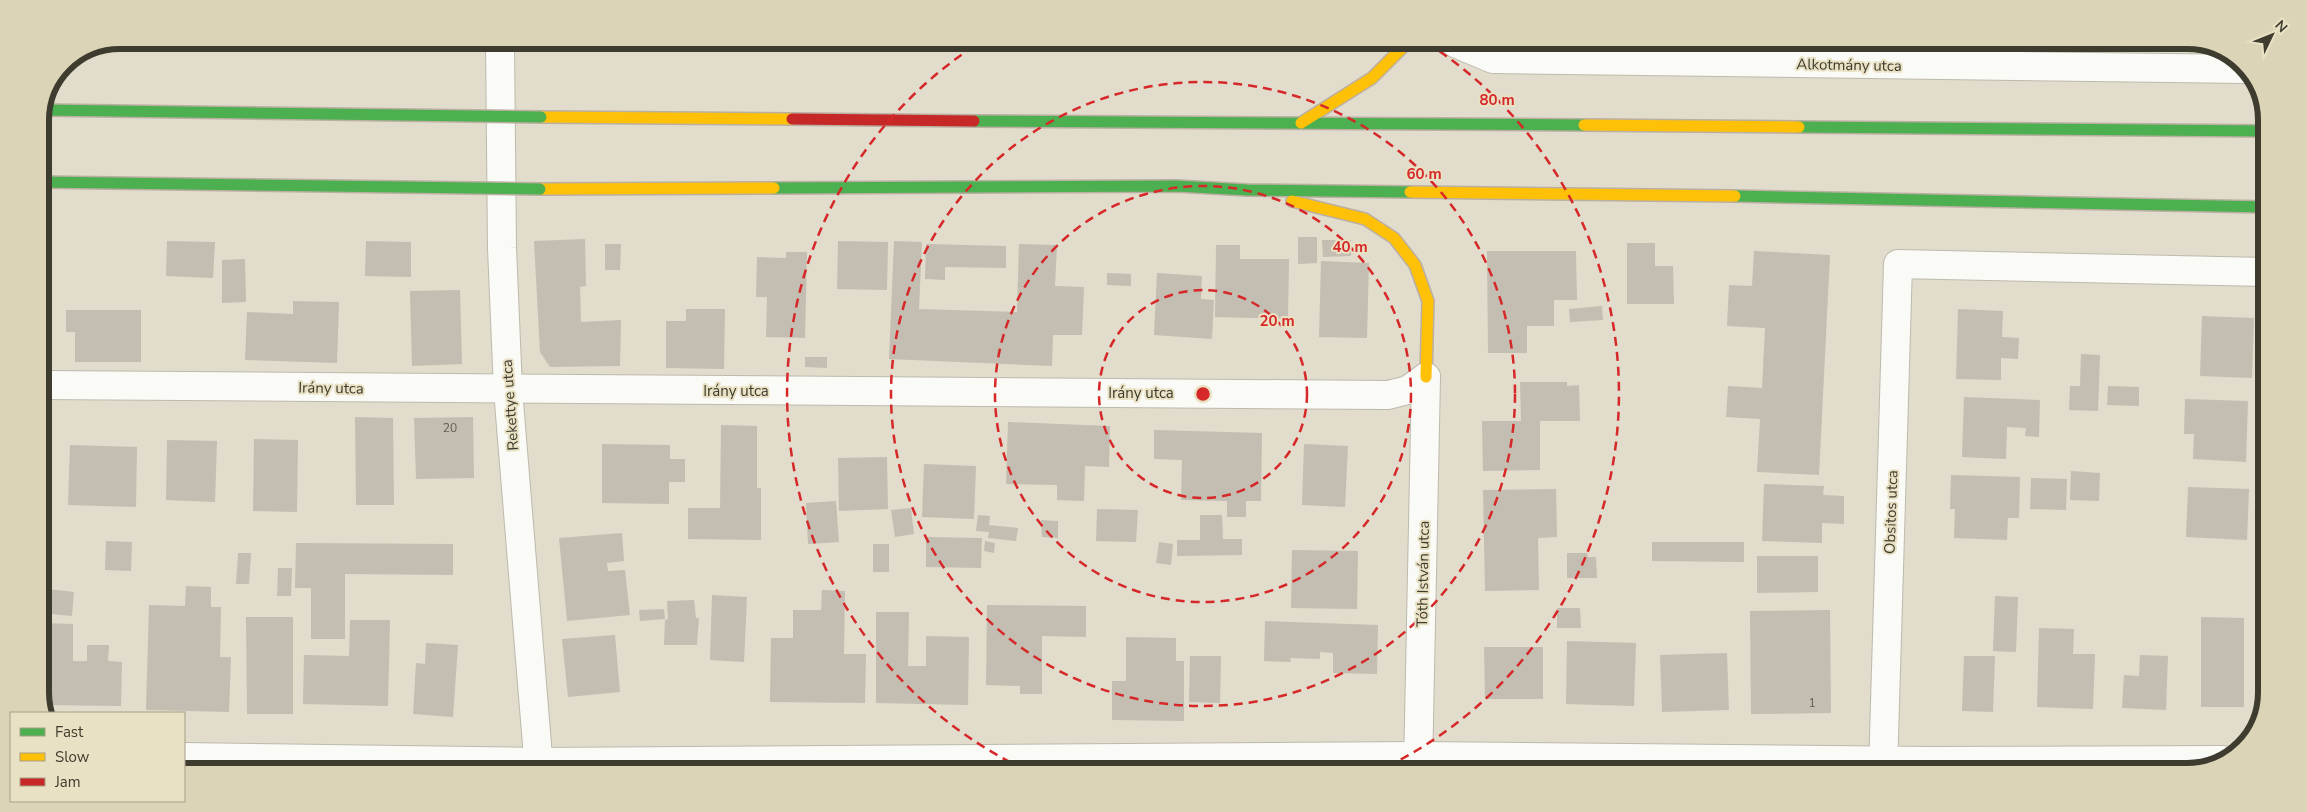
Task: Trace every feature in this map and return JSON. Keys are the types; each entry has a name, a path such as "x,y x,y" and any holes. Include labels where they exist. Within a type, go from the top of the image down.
{"main road":[{"path":"1300,123 1360,88 1395,59 1402,49"},
{"path":"50,110 541,117 2258,131"},
{"path":"49,182 540,189 1177,186 1247,190 1759,196 2258,207"},
{"path":"1247,190 1364,220 1394,238 1415,265 1428,301 1426,377"}],"street":[{"name":"Rekettye utca","path":"500,49 502,248 508,390 539,763"},
{"name":"Alkotmány utca","path":"1469,49 1493,59 1879,54 2235,69"},
{"name":"Obsitos utca","path":"1883,763 1898,264 2258,272"},
{"name":"Irány utca","path":"49,385 508,390 1388,395 1408,390 1426,377"},
{"name":"Tóth István utca","path":"1417,763 1426,377"},
{"path":"185,757 421,763"},
{"path":"2053,763 2207,760"}],"building":[{"path":"1298,237 1317,237 1317,263 1298,264"},
{"path":"585,239 586,286 580,287 581,322 621,320 620,366 550,367 540,352 534,241"},
{"path":"1322,240 1351,240 1351,256 1323,257"},
{"path":"167,241 215,242 213,278 166,276"},
{"path":"366,241 411,242 411,277 365,276"},
{"path":"838,241 888,242 887,290 837,289"},
{"path":"894,241 922,242 919,309 1017,312 1019,244 1057,245 1055,286 1084,287 1082,335 1053,335 1052,366 889,359"},
{"path":"1627,243 1655,243 1655,266 1673,266 1674,304 1627,304"},
{"path":"605,244 621,244 620,270 605,270"},
{"path":"926,244 1006,246 1006,268 945,267 945,280 925,279"},
{"path":"1216,245 1240,245 1240,259 1289,259 1288,319 1215,317"},
{"path":"1487,251 1576,251 1577,300 1554,300 1554,326 1527,326 1527,353 1488,353"},
{"path":"1754,251 1830,255 1819,475 1757,472 1760,419 1726,417 1728,386 1762,388 1765,328 1727,326 1729,285 1752,286"},
{"path":"786,252 807,252 805,338 766,337 767,297 756,297 757,257 786,258"},
{"path":"245,259 246,302 222,303 222,260"},
{"path":"1321,261 1369,263 1367,338 1319,337"},
{"path":"1107,273 1131,274 1131,286 1107,285"},
{"path":"1157,273 1202,276 1201,299 1214,300 1212,339 1154,335"},
{"path":"460,290 462,364 412,366 410,291"},
{"path":"293,301 339,302 337,363 245,360 247,312 293,314"},
{"path":"1602,306 1603,320 1570,322 1569,309"},
{"path":"686,309 725,309 724,369 666,368 666,321 686,321"},
{"path":"1958,309 2003,311 2002,337 2019,338 2018,359 2001,358 2001,380 1956,379"},
{"path":"66,310 141,310 141,362 75,362 75,332 66,332"},
{"path":"2202,316 2254,318 2252,378 2200,376"},
{"path":"2081,354 2100,355 2098,411 2069,410 2070,386 2080,386"},
{"path":"805,357 827,357 827,368 805,367"},
{"path":"1520,382 1567,382 1567,386 1579,385 1580,421 1540,421 1540,470 1483,471 1482,421 1521,421"},
{"path":"2108,386 2139,387 2139,406 2107,405"},
{"path":"1964,397 2040,400 2039,437 2025,436 2026,428 2007,427 2006,459 1962,457"},
{"path":"2185,399 2248,401 2246,462 2193,459 2194,434 2184,434"},
{"path":"355,417 393,418 394,505 356,505"},
{"path":"473,417 474,478 416,479 414,418"},
{"path":"1008,422 1110,426 1109,467 1085,466 1084,501 1057,500 1057,485 1006,484"},
{"path":"721,425 757,426 757,488 761,488 761,540 688,539 688,508 720,508"},
{"path":"1154,430 1262,433 1261,501 1246,501 1246,517 1227,517 1227,501 1181,500 1182,460 1154,459"},
{"path":"254,439 298,440 297,512 253,511"},
{"path":"167,440 217,441 215,502 166,500"},
{"path":"602,444 670,445 670,459 685,459 685,482 669,482 669,504 602,503"},
{"path":"1304,444 1348,446 1345,507 1302,505"},
{"path":"70,445 137,447 136,507 68,505"},
{"path":"887,457 888,509 839,511 838,458"},
{"path":"924,464 976,466 974,519 922,517"},
{"path":"2071,471 2100,473 2099,501 2070,500"},
{"path":"1951,475 2020,477 2019,518 2008,518 2007,540 1954,538 1955,509 1950,509"},
{"path":"2031,478 2067,479 2066,510 2030,509"},
{"path":"1764,484 1824,486 1823,495 1844,496 1844,524 1822,523 1822,543 1762,541"},
{"path":"2188,487 2249,489 2247,540 2186,537"},
{"path":"1556,489 1557,537 1538,538 1539,590 1485,591 1483,490"},
{"path":"836,501 839,542 808,544 806,503"},
{"path":"911,508 914,534 895,537 891,510"},
{"path":"1097,509 1138,510 1136,542 1096,541"},
{"path":"978,515 990,516 989,525 1018,528 1016,541 988,538 989,532 976,531"},
{"path":"1200,515 1222,515 1223,539 1242,539 1242,555 1177,556 1177,540 1200,540"},
{"path":"1041,520 1058,521 1058,538 1042,537"},
{"path":"622,533 624,561 607,563 608,571 625,570 630,615 567,621 559,538"},
{"path":"926,537 982,538 981,568 926,567"},
{"path":"106,541 132,542 131,571 105,570"},
{"path":"985,541 995,543 994,553 984,551"},
{"path":"1159,542 1173,544 1171,565 1156,563"},
{"path":"1652,542 1744,542 1744,562 1652,561"},
{"path":"296,543 453,544 453,575 345,574 345,639 311,639 311,588 295,588"},
{"path":"873,544 889,544 889,572 873,572"},
{"path":"1292,550 1358,551 1357,609 1291,608"},
{"path":"238,553 251,553 249,584 236,584"},
{"path":"1567,553 1587,553 1588,557 1596,557 1597,578 1567,578"},
{"path":"1757,556 1818,556 1818,592 1757,593"},
{"path":"278,568 292,568 291,596 277,596"},
{"path":"186,586 211,587 211,607 221,607 220,657 231,657 229,712 146,710 149,605 185,606"},
{"path":"49,589 74,592 72,616 49,614"},
{"path":"822,590 845,591 844,654 866,654 865,703 770,702 771,638 793,638 793,610 821,610"},
{"path":"712,595 747,597 744,662 710,660"},
{"path":"1995,596 2018,597 2016,652 1993,651"},
{"path":"694,600 696,618 699,618 697,645 664,645 665,620 668,619 667,601"},
{"path":"987,605 1086,606 1086,637 1042,636 1042,694 1020,694 1020,686 986,685"},
{"path":"1557,608 1580,608 1581,628 1557,628"},
{"path":"664,609 665,619 640,621 639,610"},
{"path":"1830,610 1831,713 1751,714 1750,611"},
{"path":"876,612 909,612 908,666 926,666 926,636 969,637 968,705 876,703"},
{"path":"246,617 293,617 293,714 247,714"},
{"path":"2201,617 2244,618 2244,707 2201,707"},
{"path":"350,620 390,620 388,706 303,704 304,655 349,656"},
{"path":"1265,621 1378,625 1377,674 1333,673 1333,653 1320,652 1320,659 1290,658 1291,662 1264,661"},
{"path":"49,623 73,624 73,661 87,661 87,645 109,645 108,661 122,662 121,706 50,705"},
{"path":"2039,628 2074,629 2073,654 2095,654 2093,709 2037,707"},
{"path":"615,635 620,692 568,697 562,639"},
{"path":"1126,637 1176,638 1176,661 1184,661 1184,721 1112,720 1112,681 1126,681"},
{"path":"1567,641 1636,643 1634,706 1566,704"},
{"path":"426,643 458,645 453,717 413,714 416,663 425,664"},
{"path":"1484,647 1543,647 1543,699 1485,699"},
{"path":"1727,653 1729,710 1662,712 1660,655"},
{"path":"2140,655 2168,656 2166,710 2122,708 2124,675 2139,676"},
{"path":"1190,656 1221,656 1220,703 1189,702"},
{"path":"1964,656 1995,656 1993,712 1962,711"}],"traffic: fast":[{"path":"50,110 541,117"},
{"path":"974,121 1584,125"},
{"path":"1799,127 2258,131"},
{"path":"49,182 540,189"},
{"path":"774,188 1177,186 1247,190 1410,192"},
{"path":"1735,196 2258,207"}],"traffic: slow":[{"path":"1301,123 1372,78 1401,49"},
{"path":"541,117 792,119"},
{"path":"1584,125 1799,127"},
{"path":"540,189 774,188"},
{"path":"1410,192 1735,196"},
{"path":"1292,201 1365,219 1394,238 1415,265 1428,301 1426,377"}],"traffic: jam":[{"path":"792,119 974,121"}]}
